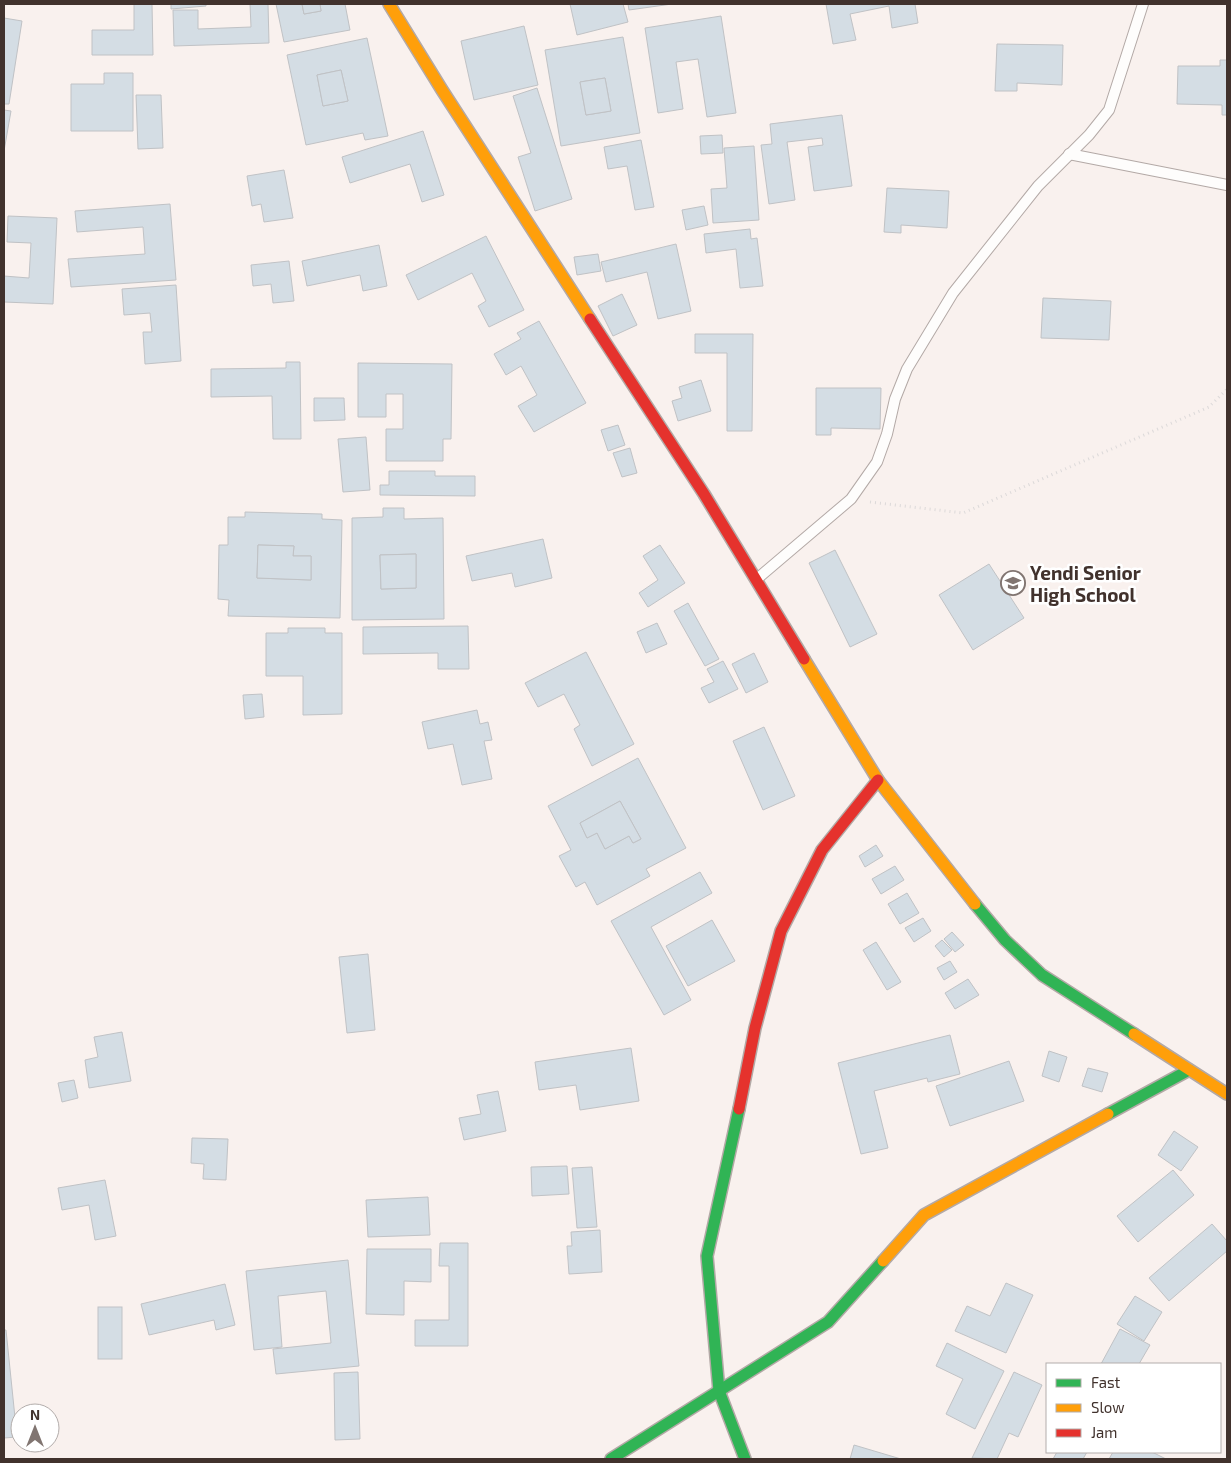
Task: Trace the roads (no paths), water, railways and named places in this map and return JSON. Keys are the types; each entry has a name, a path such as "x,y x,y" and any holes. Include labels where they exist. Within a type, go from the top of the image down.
{"street":[{"path":"389,4 442,90 704,494 878,780 950,874 1005,940 1042,974 1227,1094"},
{"path":"745,1459 719,1391 707,1256 737,1121 755,1028 781,930 822,850 878,780"},
{"path":"611,1459 828,1322 924,1215 1190,1070"}],"lane":[{"path":"756,580 851,499 877,462 907,370 953,294 1038,186 1089,135 1109,110 1143,4"},
{"path":"1069,154 1227,185"}],"place":[{"name":"Yendi Senior High School","path":"1013,583"}]}
